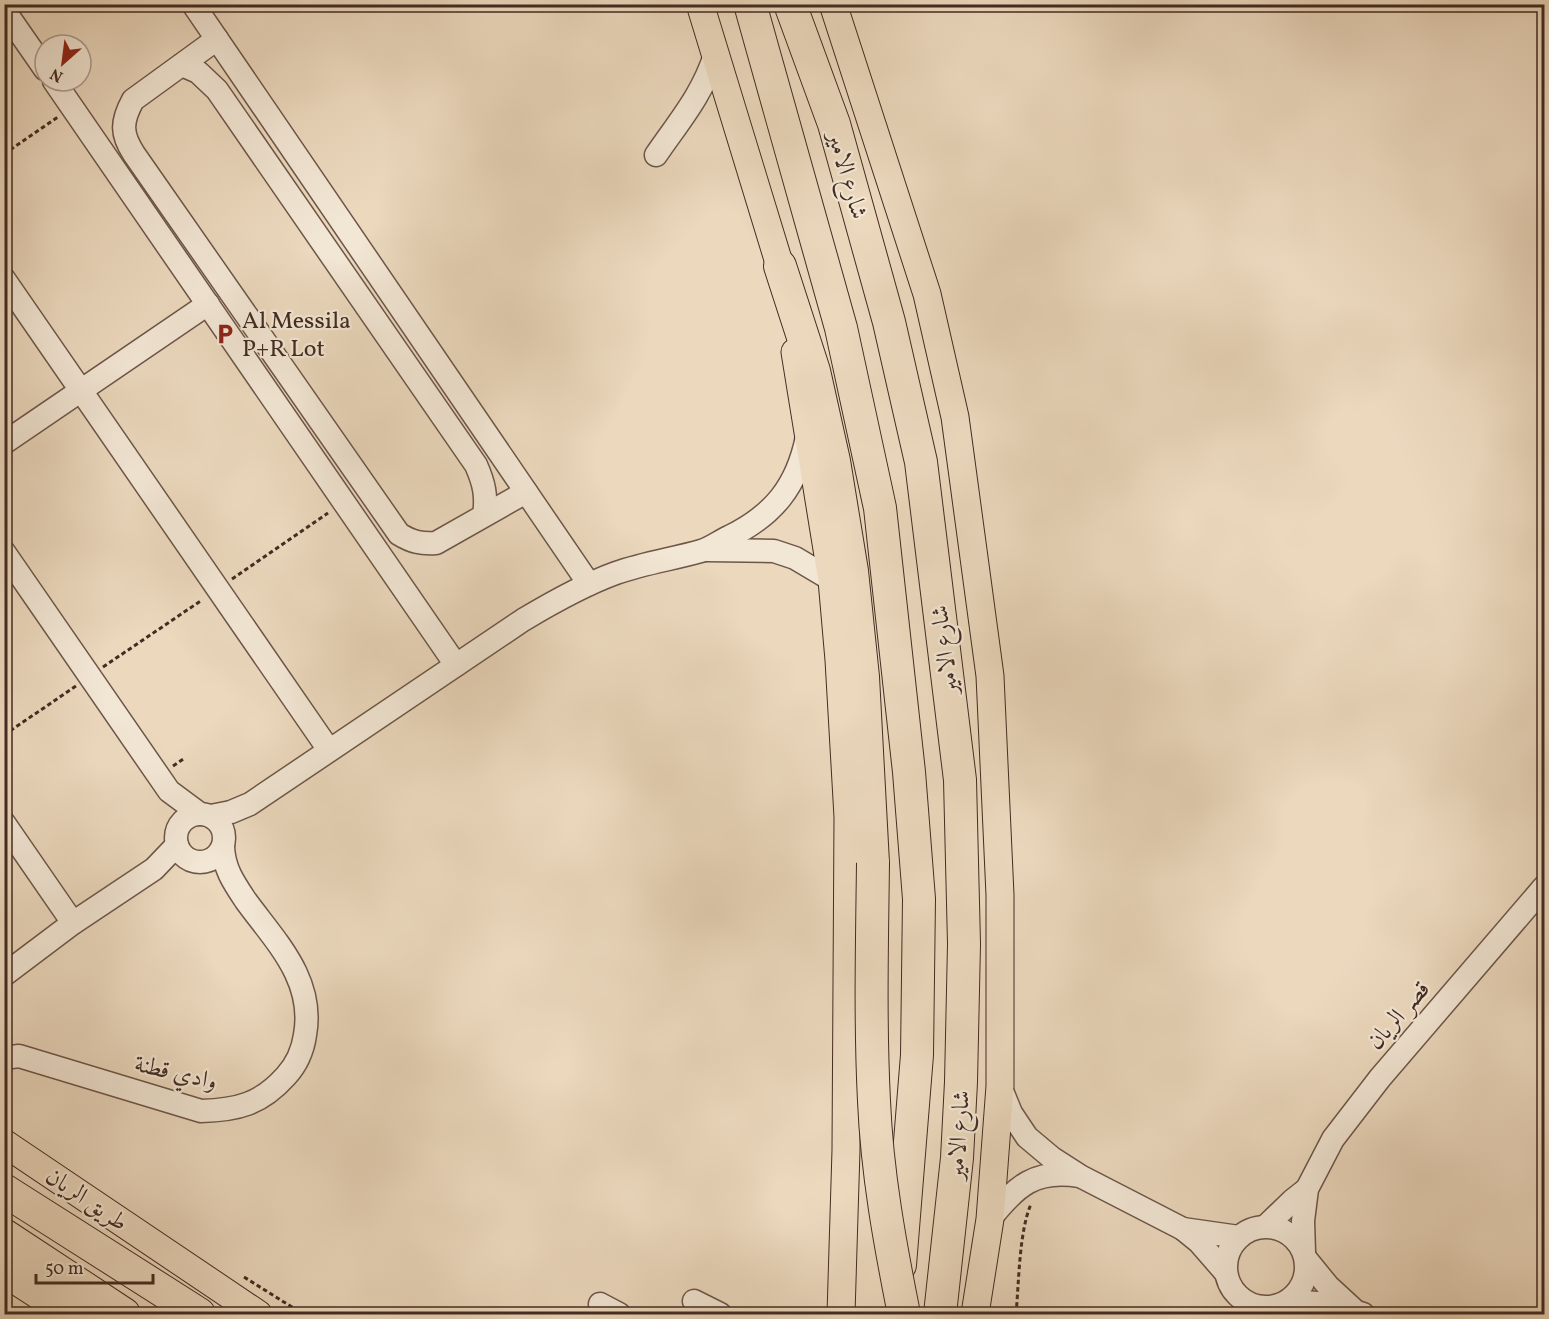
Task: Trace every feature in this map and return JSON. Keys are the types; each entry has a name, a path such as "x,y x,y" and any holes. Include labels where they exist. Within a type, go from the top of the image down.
{"highway":[{"path":"737,4 761,38"},
{"name":"شارع الامير","path":"750,4 841,328 880,508 907,748 920,899 917,1055 894,1314"},
{"name":"شارع الامير","path":"790,4 834,124 889,322 921,462 960,780 964,944 961,1082 957,1158 940,1314"},
{"path":"780,266 814,371 834,461 852,571 863,677 873,863 874,1103 883,1190 904,1314"},
{"path":"4,1190 199,1314"},
{"path":"4,1235 124,1314"},
{"path":"4,1270 72,1314"}],"main road":[{"path":"700,4 780,266 832,580 848,817 846,1150 841,1314"},
{"name":"شارع الامير","path":"833,4 927,294 955,417 990,676 1000,895 1000,1086 990,1219 975,1314"},
{"name":"طريق الريان","path":"4,1143 258,1314"}],"street":[{"path":"193,4 589,584"},
{"path":"4,10 33,52"},
{"path":"218,39 133,100 126,113 123,128 126,142 134,154 399,534 410,541 423,544 436,543 526,492"},
{"path":"656,154 704,86 715,55"},
{"path":"182,65 198,72 217,90 476,465 487,498 484,516"},
{"path":"62,93 456,665"},
{"path":"680,121 694,108 713,103 732,107"},
{"path":"4,279 329,750"},
{"path":"4,443 208,304"},
{"path":"188,848 188,818 231,812 250,804 523,620 560,598 618,572 703,550 751,526 784,496 796,476 804,455 808,433"},
{"path":"703,550 774,551 795,558 832,580"},
{"path":"4,552 169,791 188,848"},
{"path":"169,791 205,815"},
{"path":"4,975 73,923 188,848 219,854 236,819 250,804"},
{"name":"وادي قطنة","path":"4,1058 19,1056 201,1111 227,1111 253,1103 274,1089 292,1070 303,1046 308,1021 306,995 300,978 285,953 232,880 225,864 224,842 218,822 205,815"},
{"path":"4,823 73,923"},
{"name":"وادي قطنة","path":"188,848 232,880"},
{"name":"قصر الريان","path":"1305,1256 1303,1221 1307,1189 1333,1139 1380,1078 1545,887"},
{"path":"1000,1086 1011,1113 1027,1137 1052,1158 1080,1176 1183,1228 1199,1242 1226,1273"},
{"path":"990,1219 1005,1200 1031,1180 1046,1174 1080,1176"},
{"name":"قصر الريان","path":"1266,1226 1307,1189"},
{"path":"1305,1256 1307,1271 1304,1283 1289,1301 1276,1307 1263,1308 1250,1305 1238,1297 1230,1286 1226,1273 1226,1260 1230,1247 1239,1237 1251,1229 1266,1226 1282,1230 1295,1238 1305,1256 1328,1286 1360,1313"},
{"path":"1183,1228 1239,1237"},
{"path":"694,1301 720,1314"},
{"path":"1289,1301 1331,1304 1360,1313"}],"path":[{"path":"4,154 63,113"},
{"path":"4,735 345,502"},
{"path":"1016,1314 1028,1212 1046,1174"}],"place":[{"name":"Al Messila P+R Lot","path":"225,334"}]}
